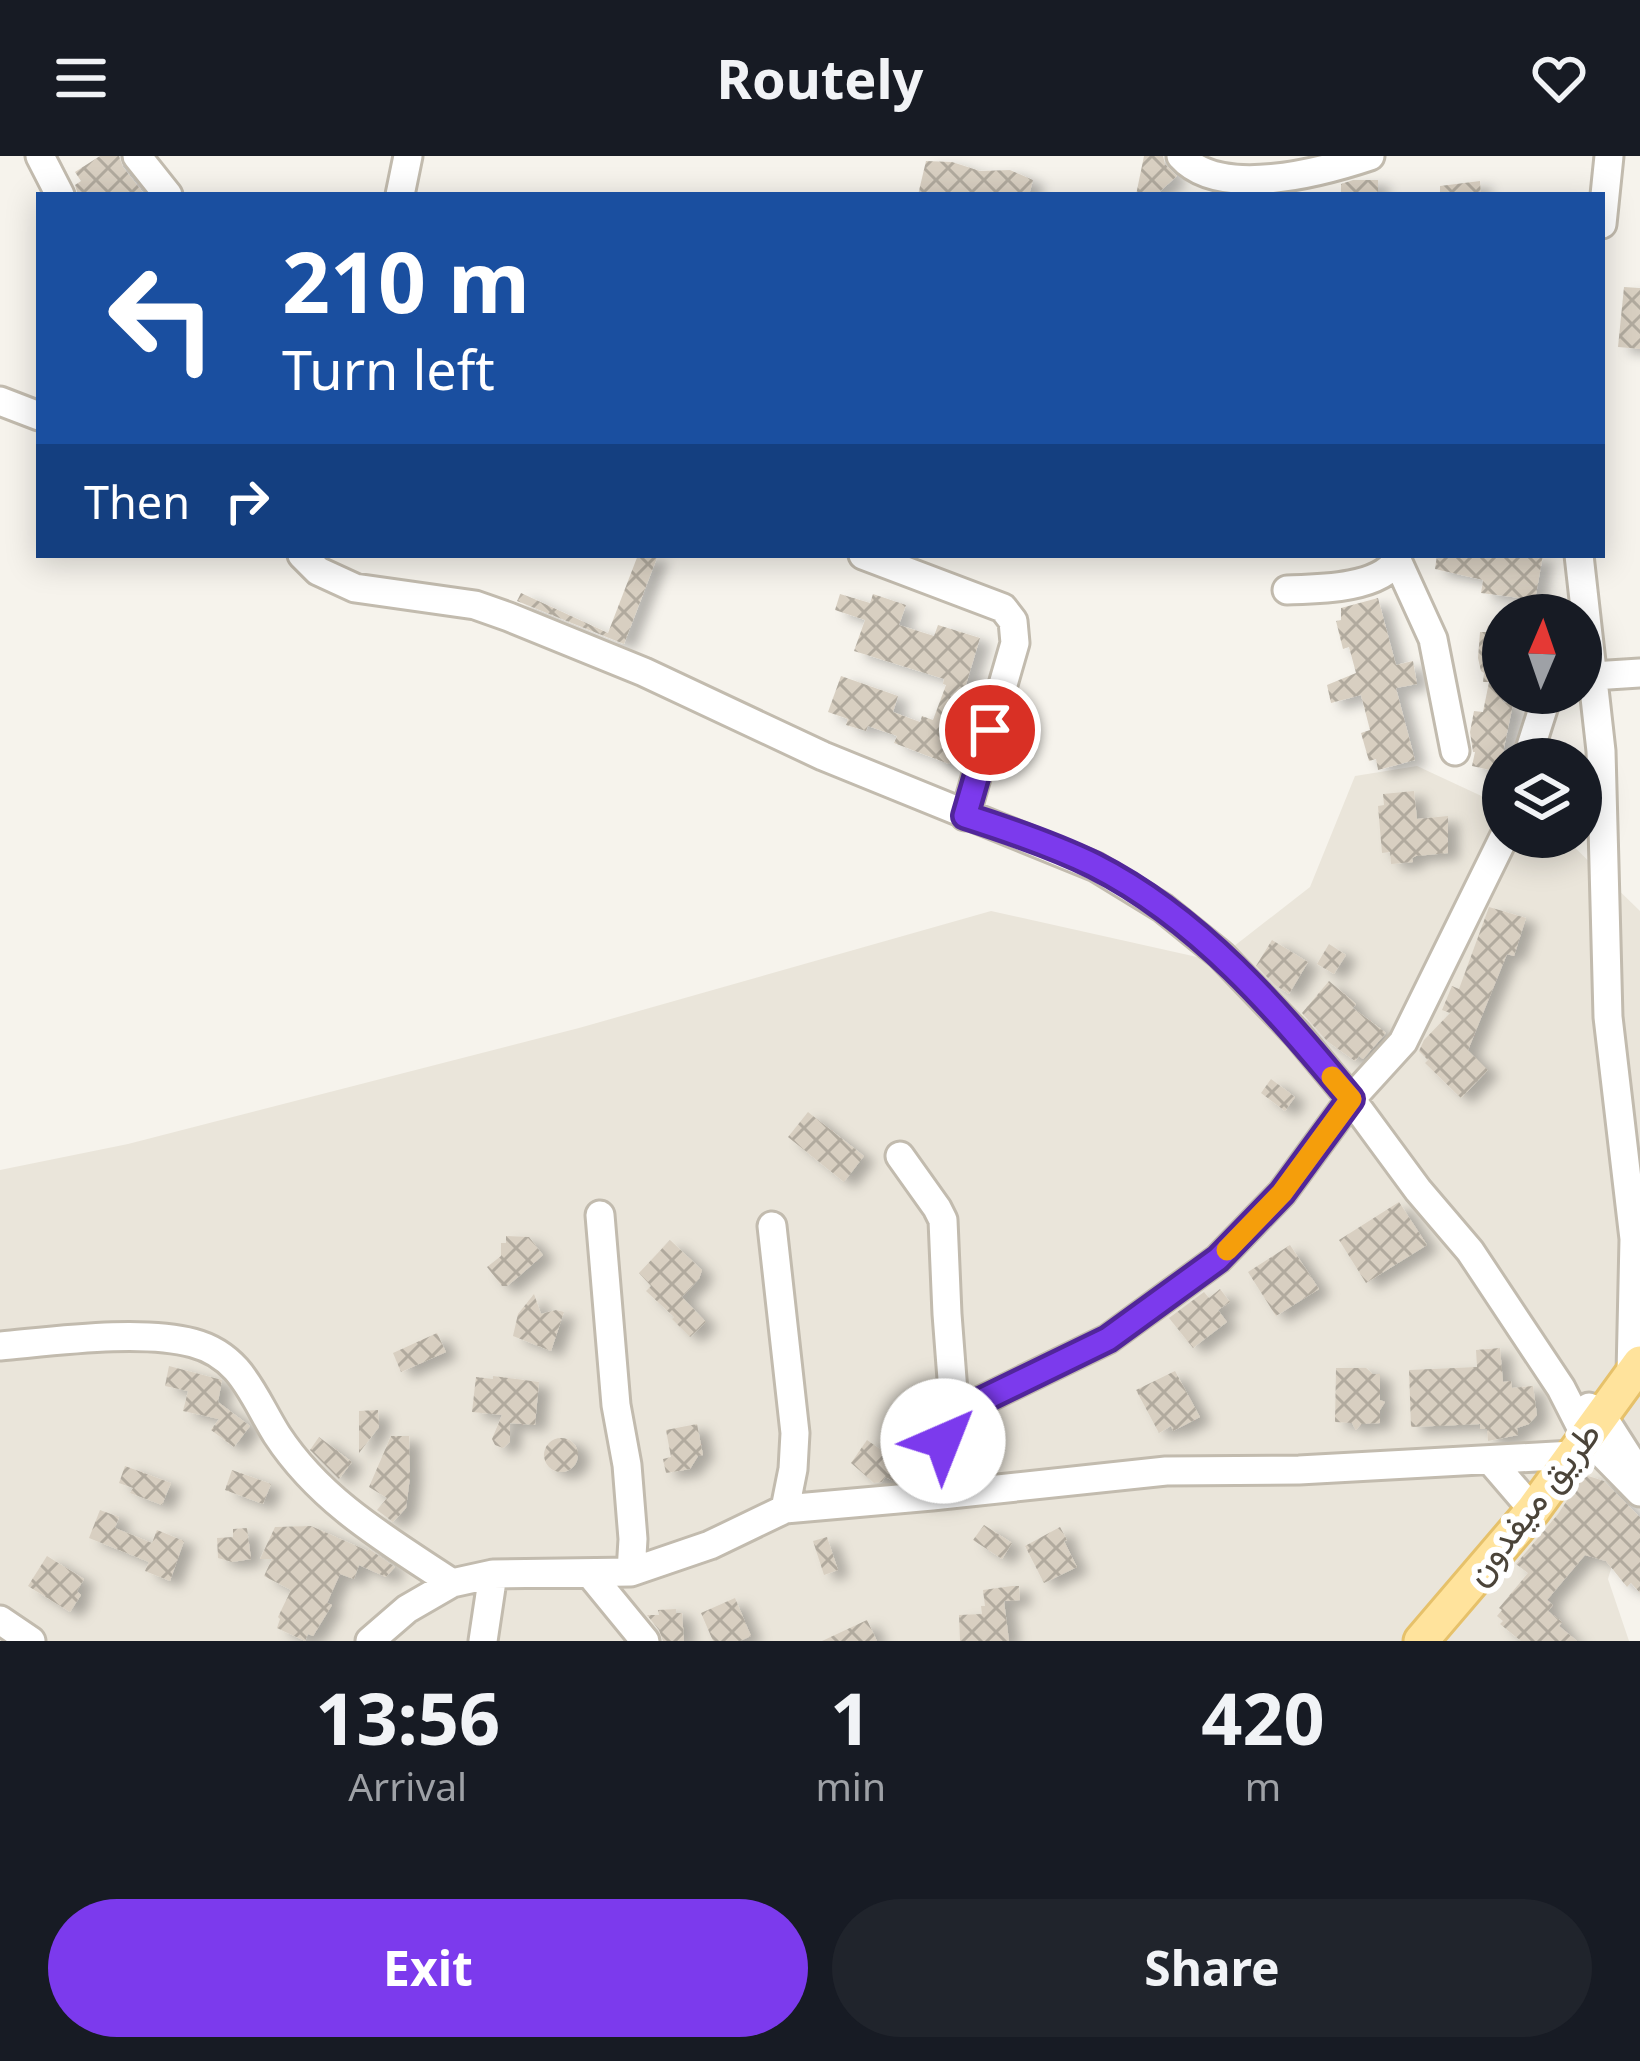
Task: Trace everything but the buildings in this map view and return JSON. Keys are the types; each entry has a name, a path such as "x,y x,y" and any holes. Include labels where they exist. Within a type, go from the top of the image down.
{"main road":[{"name":"طريق ميفدون","path":"1421,1641 1533,1510 1636,1368"}],"street":[{"path":"40,156 58,192"},
{"path":"137,156 166,192"},
{"path":"401,192 408,156"},
{"path":"1181,156 1203,173 1244,178 1327,170 1370,156"},
{"path":"1605,195 1609,156"},
{"path":"0,401 36,415"},
{"path":"305,558 318,572 355,588 476,605 509,617 823,756 1096,866 1163,908 1221,955 1351,1099 1418,1190 1470,1250 1587,1435 1640,1492"},
{"path":"871,558 1003,608 1013,621 1015,643 965,816"},
{"path":"1287,590 1375,578 1392,569 1397,558"},
{"path":"1397,558 1433,639 1455,751"},
{"path":"1579,558 1580,594"},
{"path":"1602,675 1640,673"},
{"path":"932,1496 949,1423 966,1408 1108,1339 1218,1259 1282,1193 1351,1099 1403,1042 1494,858"},
{"path":"1595,858 1631,1202 1636,1368"},
{"path":"900,1156 943,1220 956,1418"},
{"path":"600,1215 609,1341 627,1465 631,1572"},
{"path":"772,1226 795,1432 794,1469 784,1509"},
{"path":"0,1346 152,1336 197,1343 226,1359 246,1378 280,1438 323,1491 350,1515 452,1583"},
{"path":"370,1641 407,1610 452,1583 493,1574 631,1572 710,1545 784,1509 1166,1471 1490,1460 1587,1435"},
{"path":"1587,1435 1640,1475"},
{"path":"1490,1460 1533,1510"},
{"path":"483,1641 493,1574"},
{"path":"590,1574 645,1641"},
{"path":"0,1620 31,1641"}],"shaded area":[{"path":"1417,766 1482,796 1482,858 1586,858 1640,911 1640,1470 1608,1579 1629,1641 0,1641 0,1170 128,1144 579,1028 991,911 1215,961 1310,887 1355,776"}],"slow traffic":[{"path":"1227,1250 1282,1193 1351,1099 1332,1077"}],"route":[{"path":"943,1441 949,1423 966,1408 1108,1339 1218,1259 1282,1193 1351,1099 1221,955 1163,908 1096,866 965,816 990,730"}]}
